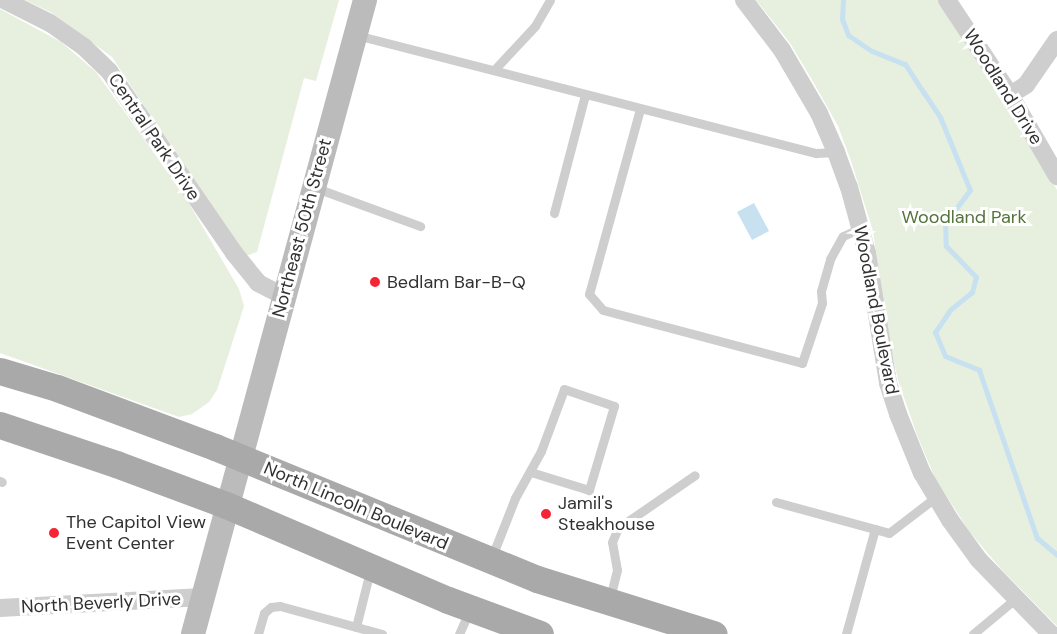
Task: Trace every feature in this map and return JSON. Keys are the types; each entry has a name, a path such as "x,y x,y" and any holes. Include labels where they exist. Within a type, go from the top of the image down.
{"main road":[{"name":"Northeast 50th Street","path":"193,634 365,0"},
{"name":"North Lincoln Boulevard","path":"0,371 57,388 240,456 490,561 609,603 714,634"},
{"path":"0,425 116,464 226,506 470,609 540,634"}],"street":[{"name":"Central Park Drive","path":"4,0 50,23 84,47 109,71 234,253 258,283 284,296"},
{"name":"Woodland Boulevard","path":"744,0 782,50 819,113 836,152 861,228 888,383 912,450 936,497 979,560 1051,634"},
{"name":"Woodland Drive","path":"946,0 1010,95 1057,176"},
{"path":"1010,95 1026,85 1057,40"},
{"name":"North Beverly Drive","path":"0,608 203,597"}],"lane":[{"path":"494,70 535,26 550,0"},
{"path":"356,35 816,153 836,152"},
{"path":"554,213 585,95"},
{"path":"640,109 589,294 603,310 802,363 822,303 821,291 830,259 843,236 861,228"},
{"path":"314,188 420,226"},
{"path":"490,561 515,498 531,472 564,389 614,406 589,490 531,472"},
{"path":"609,603 617,570 612,550 614,534 627,522 695,475"},
{"path":"776,502 889,533 936,497"},
{"path":"846,634 874,529"},
{"path":"356,627 371,567"},
{"path":"973,634 1016,598"},
{"path":"258,634 264,613 271,607 280,606 382,634"},
{"path":"459,634 470,609"}],"green space":[{"path":"25,0 339,0 316,81 304,78 257,252 243,257 112,57 52,13"},
{"name":"Woodland Park","path":"756,0 938,0 1016,120 1057,190 1057,626 1001,569 969,531 935,478 898,380 887,330 873,231 838,126 790,43"},
{"path":"0,9 61,42 96,72 184,195 239,289 244,306 217,390 209,402 192,414 179,417 0,353"}],"water":[{"path":"754,203 769,231 752,240 737,212"}],"waterway":[{"path":"843,0 842,19 848,35 872,51 905,64 940,117 970,190 945,223 946,246 976,277 972,292 950,310 935,332 945,356 979,370 1037,538 1057,555"}],"place":[{"name":"Bedlam Bar-B-Q","path":"375,282"},
{"name":"Jamil's Steakhouse","path":"546,514"},
{"name":"The Capitol View Event Center","path":"54,533"}]}
